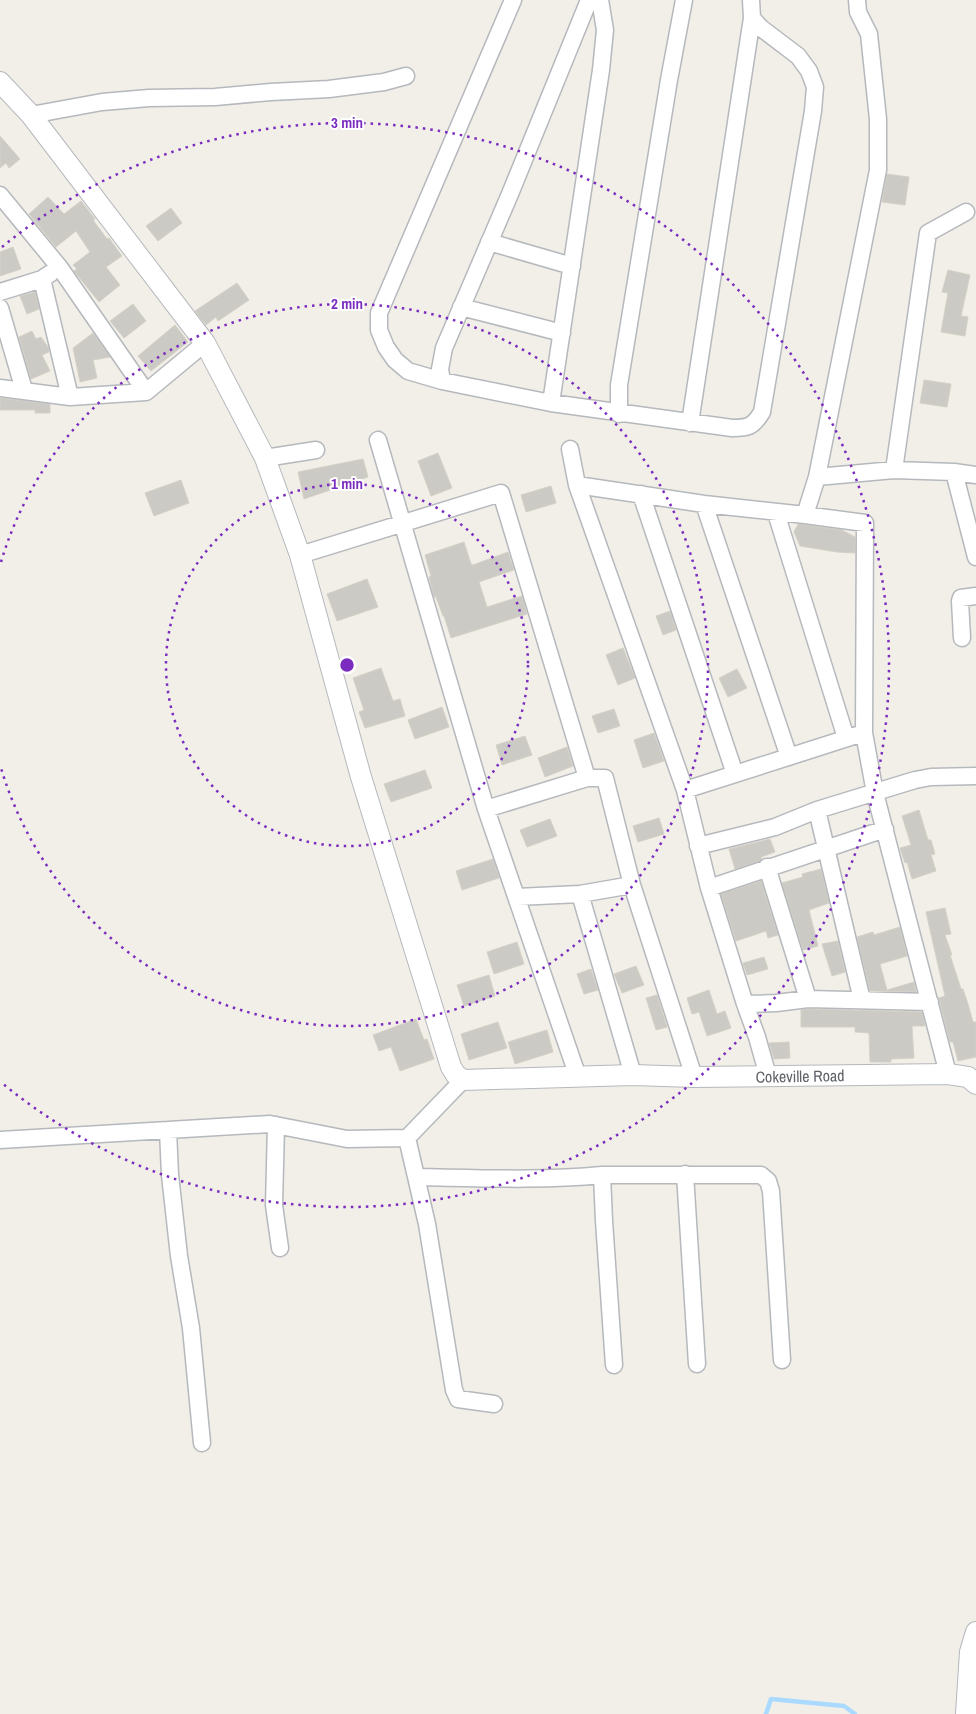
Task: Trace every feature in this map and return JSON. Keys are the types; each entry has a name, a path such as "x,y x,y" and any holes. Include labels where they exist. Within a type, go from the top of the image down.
{"street":[{"path":"513,0 379,312 379,330 386,347 395,360 408,371 442,381 551,403 619,414 732,428 746,428 756,421 762,412 813,111 815,87 809,71 798,56 761,28 752,18"},
{"path":"442,381 440,359 588,0"},
{"path":"551,403 601,70 605,30 600,0"},
{"path":"619,414 619,385 668,80 684,0"},
{"path":"690,423 752,18 750,0"},
{"path":"805,515 817,478 878,170 878,119 869,34 858,12 858,0"},
{"path":"31,115 102,102 329,89 384,82 406,76"},
{"path":"0,82 31,115 205,343 265,458 300,555 361,777 436,1020 451,1067 456,1075 463,1080 407,1138 348,1139 270,1124 0,1140"},
{"path":"0,195 6,212 60,268 146,392"},
{"path":"894,470 928,233 966,212"},
{"path":"489,242 572,266"},
{"path":"0,292 42,279 60,268"},
{"path":"42,279 70,396"},
{"path":"461,307 562,333"},
{"path":"0,308 24,390"},
{"path":"0,388 70,396 146,392 205,343"},
{"path":"378,440 486,809 578,1077"},
{"path":"570,449 577,485 685,790 709,888 768,1076"},
{"path":"265,458 316,450"},
{"path":"817,478 894,470 954,472 976,475"},
{"path":"954,472 976,557"},
{"path":"577,485 704,504 805,515 864,524 864,733 875,793 948,1074"},
{"path":"300,555 501,493 587,778"},
{"path":"641,494 735,774"},
{"path":"704,504 789,757"},
{"path":"776,513 846,738"},
{"path":"962,638 960,601 961,598 976,596"},
{"path":"685,790 864,733"},
{"path":"698,846 775,827 817,810 915,780 931,777 976,776"},
{"path":"486,809 587,778 605,778 632,885 694,1077"},
{"path":"817,810 862,1000"},
{"path":"709,888 884,829"},
{"path":"767,867 808,1000"},
{"path":"517,897 580,894 632,885"},
{"path":"580,894 633,1075"},
{"path":"745,1004 808,1000 930,1002"},
{"name":"Cokeville Road","path":"463,1080 633,1075 694,1077 948,1074 972,1081"},
{"path":"276,1125 274,1205 280,1248"},
{"path":"168,1130 170,1175 179,1256 191,1328 202,1443"},
{"path":"407,1138 427,1224 454,1390 458,1399 494,1404"},
{"path":"685,1174 697,1364"},
{"path":"416,1177 528,1178 602,1175 761,1175 768,1181 771,1191 782,1360"},
{"path":"602,1175 614,1365"},
{"path":"966,1714 970,1652 976,1632"}],"building":[{"path":"0,136 20,159 9,168 6,163 0,168"},
{"path":"887,174 909,177 905,205 882,202"},
{"path":"48,197 64,214 81,201 107,239 109,238 122,256 106,267 120,285 99,302 74,271 77,269 73,265 90,252 76,231 56,247 29,214"},
{"path":"171,208 182,223 158,241 146,226"},
{"path":"13,247 21,269 0,276 0,252"},
{"path":"948,270 970,275 961,316 968,317 965,336 941,332 948,293 942,292"},
{"path":"237,283 249,300 218,321 216,317 206,325 195,311"},
{"path":"35,292 39,309 27,314 20,296"},
{"path":"133,304 146,321 124,338 110,321"},
{"path":"175,325 188,342 151,371 138,356"},
{"path":"32,331 36,339 41,337 48,347 49,352 42,355 50,371 31,379 19,337"},
{"path":"93,333 110,357 93,360 97,378 80,382 73,348"},
{"path":"924,380 951,384 947,407 920,403"},
{"path":"0,398 50,404 50,413 35,413 35,410 0,410"},
{"path":"438,453 452,488 431,496 418,461"},
{"path":"363,459 368,477 304,499 298,472"},
{"path":"181,480 189,503 154,516 145,493"},
{"path":"551,486 556,503 526,512 521,495"},
{"path":"798,524 842,530 855,537 855,553 800,546 794,532"},
{"path":"464,542 473,565 508,552 514,570 479,582 487,607 522,596 527,614 451,638 444,616 436,597 434,597 425,555"},
{"path":"367,579 378,607 337,621 327,594"},
{"path":"670,611 676,630 663,635 656,616"},
{"path":"623,648 635,678 618,685 606,655"},
{"path":"381,668 393,701 400,699 405,716 365,728 359,712 364,710 353,678"},
{"path":"737,669 747,688 728,697 719,678"},
{"path":"442,707 449,727 415,739 408,720"},
{"path":"614,709 620,726 598,733 592,716"},
{"path":"654,733 664,761 643,768 634,740"},
{"path":"525,736 532,755 502,765 496,745"},
{"path":"567,747 573,766 545,777 538,758"},
{"path":"425,770 432,788 391,802 384,784"},
{"path":"919,810 928,840 931,840 935,854 931,855 936,871 912,879 900,848 911,845 902,816"},
{"path":"659,818 664,834 638,842 633,826"},
{"path":"550,819 557,836 527,847 520,830"},
{"path":"770,839 775,852 761,857 762,859 759,861 735,869 729,849"},
{"path":"493,859 499,878 462,890 456,871"},
{"path":"821,869 829,903 809,910 818,946 803,950 782,883 803,877 802,874"},
{"path":"761,881 778,935 768,938 766,931 736,941 721,894"},
{"path":"945,908 951,934 945,935 952,955 950,955 973,1022 976,1022 976,1057 958,1061 953,1042 950,1042 940,1003 939,998 945,996 926,912"},
{"path":"900,927 907,956 880,964 887,990 914,982 916,992 870,991 857,937 873,932 874,935"},
{"path":"838,941 845,972 832,976 822,944"},
{"path":"517,942 524,964 494,974 487,952"},
{"path":"764,957 768,969 747,975 743,963"},
{"path":"636,966 644,985 622,993 614,974"},
{"path":"591,969 598,990 584,994 577,974"},
{"path":"489,975 495,996 464,1006 457,985"},
{"path":"709,990 717,1014 725,1011 731,1028 707,1036 699,1012 692,1014 687,998"},
{"path":"657,995 667,1027 656,1030 646,998"},
{"path":"801,1010 922,1012 925,1026 912,1026 914,1058 891,1059 891,1062 870,1062 869,1033 855,1032 855,1027 801,1027"},
{"path":"416,1019 424,1040 427,1039 434,1059 400,1071 391,1047 379,1051 373,1035"},
{"path":"498,1022 507,1048 469,1060 461,1034"},
{"path":"547,1030 553,1052 515,1064 508,1042"},
{"path":"789,1042 790,1058 774,1059 769,1043"}],"waterway":[{"path":"766,1714 771,1699 844,1706 855,1714"}]}
